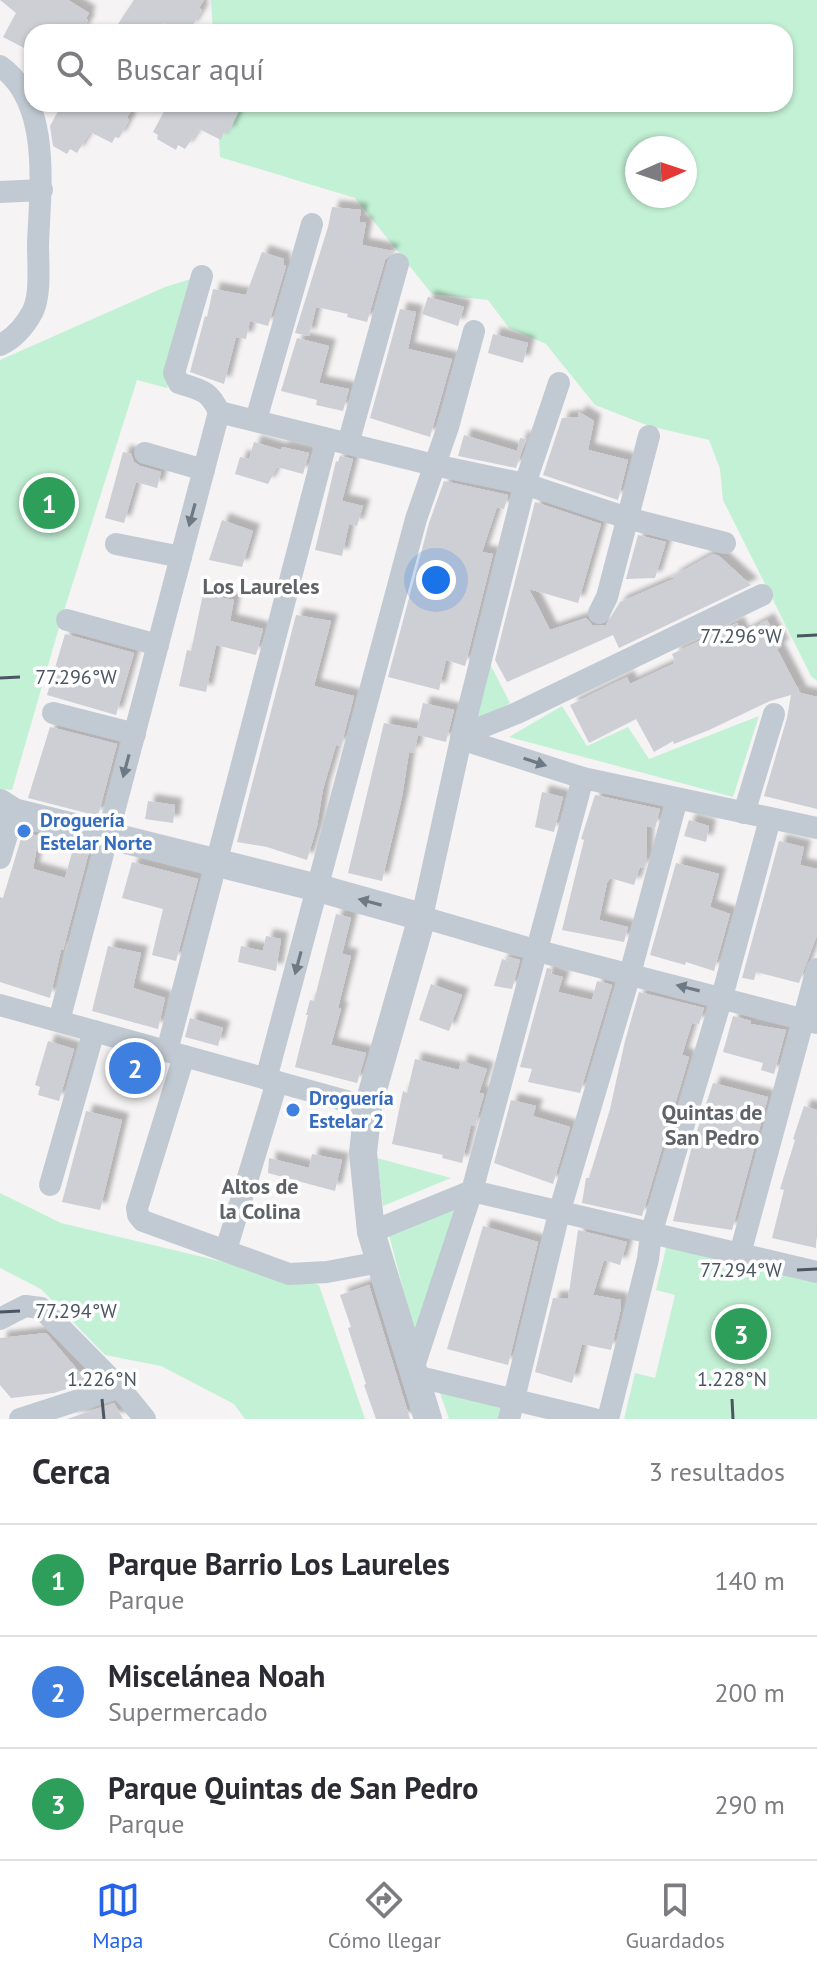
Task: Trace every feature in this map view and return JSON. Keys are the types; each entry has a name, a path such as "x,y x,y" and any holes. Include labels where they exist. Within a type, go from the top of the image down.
{"street":[{"path":"0,66 14,76 24,98"},
{"path":"0,345 14,338 34,308 42,190 38,135 30,112"},
{"path":"0,192 42,190"},
{"path":"256,420 312,224"},
{"path":"380,1262 327,1272 289,1274 143,1221 137,1208 176,1054 217,863 338,442 398,264"},
{"path":"59,1021 219,412 212,397 179,383 174,373 202,276"},
{"path":"226,1250 416,519 448,427 474,331"},
{"path":"428,1419 371,1232 363,1153 368,1107 422,917 461,737 525,484 559,383"},
{"path":"219,412 525,484 627,518 725,543"},
{"path":"599,613 607,597 649,436"},
{"path":"145,453 204,470"},
{"path":"116,544 181,557"},
{"path":"461,737 762,595"},
{"path":"67,620 158,645"},
{"path":"53,713 135,734"},
{"path":"744,813 774,714"},
{"path":"461,737 583,778 817,828"},
{"path":"414,1373 472,1191 583,778"},
{"path":"512,1410 559,1213 630,974 677,799"},
{"path":"0,858 7,807 811,1022"},
{"path":"608,1419 648,1259 651,1234 722,997 770,819"},
{"path":"740,1254 811,1022 817,969"},
{"path":"1,1008 59,1021 368,1107"},
{"path":"50,1185 94,1031"},
{"path":"371,1232 472,1191 817,1272"},
{"path":"0,1319 25,1306 41,1308 119,1387 145,1419"},
{"path":"414,1373 512,1410 594,1419"},
{"path":"20,1419 119,1387"}],"green space":[{"path":"211,0 817,0 817,681 811,676 723,500 720,469 709,440 649,426 595,405 546,344 509,328 488,300 432,294 355,198 220,157 217,112 793,112 793,24 212,24"},
{"path":"197,277 167,388 137,380 62,617 12,790 0,789 0,360 165,287"},
{"path":"489,662 510,703 472,725"},
{"path":"562,706 587,746 628,727 649,759 759,716 733,797 509,737"},
{"path":"377,1158 451,1178 383,1206"},
{"path":"0,1193 61,1223 319,1285 365,1419 245,1419 234,1404 161,1366 105,1355 41,1289 0,1268"},
{"path":"462,1202 417,1342 389,1235"},
{"path":"667,1244 817,1280 817,1419 624,1419 635,1373 655,1378 675,1295 656,1290"},
{"path":"440,1393 503,1406 500,1419 449,1419"}],"building":[{"path":"0,0 68,0 89,13 86,24 24,24 24,48 3,37 16,13"},
{"path":"134,0 204,0 193,24 118,24"},
{"path":"58,112 130,112 119,138 115,137 112,143 90,132 77,153 70,149 67,154 53,146 50,126"},
{"path":"164,112 238,112 228,134 224,132 221,140 199,129 185,149 178,145 176,150 157,139 158,135 153,132"},
{"path":"332,207 361,210 359,222 366,223 362,245 393,251 385,260 367,322 316,307 309,336 295,333 328,227"},
{"path":"262,252 284,259 283,265 286,266 268,326 250,321 246,339 236,337 224,384 190,372 213,289 246,295"},
{"path":"428,297 464,307 458,326 422,314"},
{"path":"400,309 416,312 408,349 452,359 430,437 370,418"},
{"path":"493,334 528,343 523,363 488,353"},
{"path":"297,338 329,346 319,383 349,389 343,411 316,405 317,400 281,391"},
{"path":"579,412 594,421 588,450 628,460 618,500 543,475 562,418 578,417"},
{"path":"464,435 517,451 520,438 526,439 516,468 458,456"},
{"path":"254,442 281,450 282,447 309,453 303,474 277,467 268,484 235,474 240,457 249,459"},
{"path":"123,452 131,454 140,466 161,472 157,488 136,482 124,523 105,518"},
{"path":"340,456 353,459 342,501 363,506 357,526 349,524 342,556 315,550 336,461"},
{"path":"444,481 508,495 504,509 497,507 482,552 493,554 465,666 446,660 439,690 388,677 429,523"},
{"path":"535,502 601,524 578,603 529,589 550,630 586,618 593,626 606,625 620,602 678,577 670,578 713,554 751,585 619,648 613,635 507,682 495,660"},
{"path":"222,520 253,531 242,567 209,560"},
{"path":"638,535 666,542 655,578 626,579"},
{"path":"203,594 234,600 230,621 263,629 256,655 216,645 206,692 179,686 187,650 191,651"},
{"path":"296,615 331,621 314,686 354,696 341,746 336,745 323,789 307,860 267,847 237,842"},
{"path":"767,620 782,646 777,649 797,692 817,697 817,809 764,796 791,695 770,701 674,744 673,741 654,752 636,719 589,743 570,705 627,677 630,684 673,664 672,654 737,623 742,634"},
{"path":"65,634 134,653 116,715 47,695"},
{"path":"423,703 454,710 446,742 418,735 414,753 409,752 382,881 348,873 384,723 417,729"},
{"path":"50,727 117,744 98,816 28,798"},
{"path":"542,792 563,797 554,832 535,827"},
{"path":"595,795 660,809 655,828 647,826 646,861 644,868 640,867 634,885 610,878 607,883 599,920 628,927 624,942 562,930 584,840 581,839"},
{"path":"148,801 175,805 173,823 145,819"},
{"path":"689,820 709,826 706,842 684,836"},
{"path":"23,832 39,836 33,869 65,878 74,845 90,848 50,998 0,982 0,897 3,898"},
{"path":"779,841 804,847 800,865 817,869 817,935 799,983 756,972 754,980 742,978"},
{"path":"132,862 198,879 176,961 152,955 163,909 122,898"},
{"path":"676,863 719,874 710,907 730,914 714,971 650,955"},
{"path":"336,914 351,918 342,954 351,956 331,1045 366,1053 357,1083 295,1067 310,1000 314,1001"},
{"path":"266,936 281,939 276,971 238,962 241,946 263,951"},
{"path":"108,946 141,953 133,988 165,998 158,1029 92,1011"},
{"path":"509,957 520,960 512,989 494,986 502,959 508,961"},
{"path":"547,968 552,969 551,974 563,977 558,992 592,1000 597,981 612,985 580,1093 528,1082 532,1069 520,1067"},
{"path":"431,984 462,995 449,1031 419,1020"},
{"path":"639,992 704,1008 699,1024 692,1023 682,1055 689,1057 642,1216 582,1203 586,1178 589,1178 610,1109"},
{"path":"733,1016 751,1021 750,1024 786,1030 774,1074 761,1070 763,1063 723,1052"},
{"path":"190,1018 223,1028 218,1046 185,1037"},
{"path":"48,1041 74,1049 59,1101 38,1095 40,1087 35,1085"},
{"path":"415,1059 459,1070 461,1061 487,1069 479,1093 484,1094 475,1126 471,1125 462,1163 442,1158 443,1155 392,1144 403,1091 407,1093"},
{"path":"713,1083 768,1097 732,1230 673,1221 692,1146"},
{"path":"511,1100 536,1106 533,1116 570,1127 553,1184 494,1163"},
{"path":"804,1106 817,1110 816,1248 772,1238 784,1190 780,1189"},
{"path":"86,1111 122,1120 100,1210 62,1202"},
{"path":"312,1154 342,1160 335,1191 268,1173 269,1158 309,1168"},
{"path":"483,1226 538,1242 508,1365 447,1349"},
{"path":"578,1230 627,1242 620,1265 604,1260 593,1295 621,1300 611,1350 582,1344 572,1383 535,1372 553,1298 568,1299"},
{"path":"369,1285 410,1419 376,1419 364,1385 340,1295"},
{"path":"46,1333 88,1382 54,1393 11,1398 0,1385 0,1338"},
{"path":"114,1403 123,1419 67,1419"}],"place":[{"name":"Parque Barrio Los Laureles","path":"49,503"},
{"name":"Droguería Estelar Norte","path":"24,831"},
{"name":"Miscelánea Noah","path":"135,1068"},
{"name":"Droguería Estelar 2","path":"293,1110"},
{"name":"Parque Quintas de San Pedro","path":"741,1334"}],"district":[{"name":"Los Laureles","path":"261,586"},
{"name":"Quintas de San Pedro","path":"712,1124"},
{"name":"Altos de la Colina","path":"260,1198"}]}
